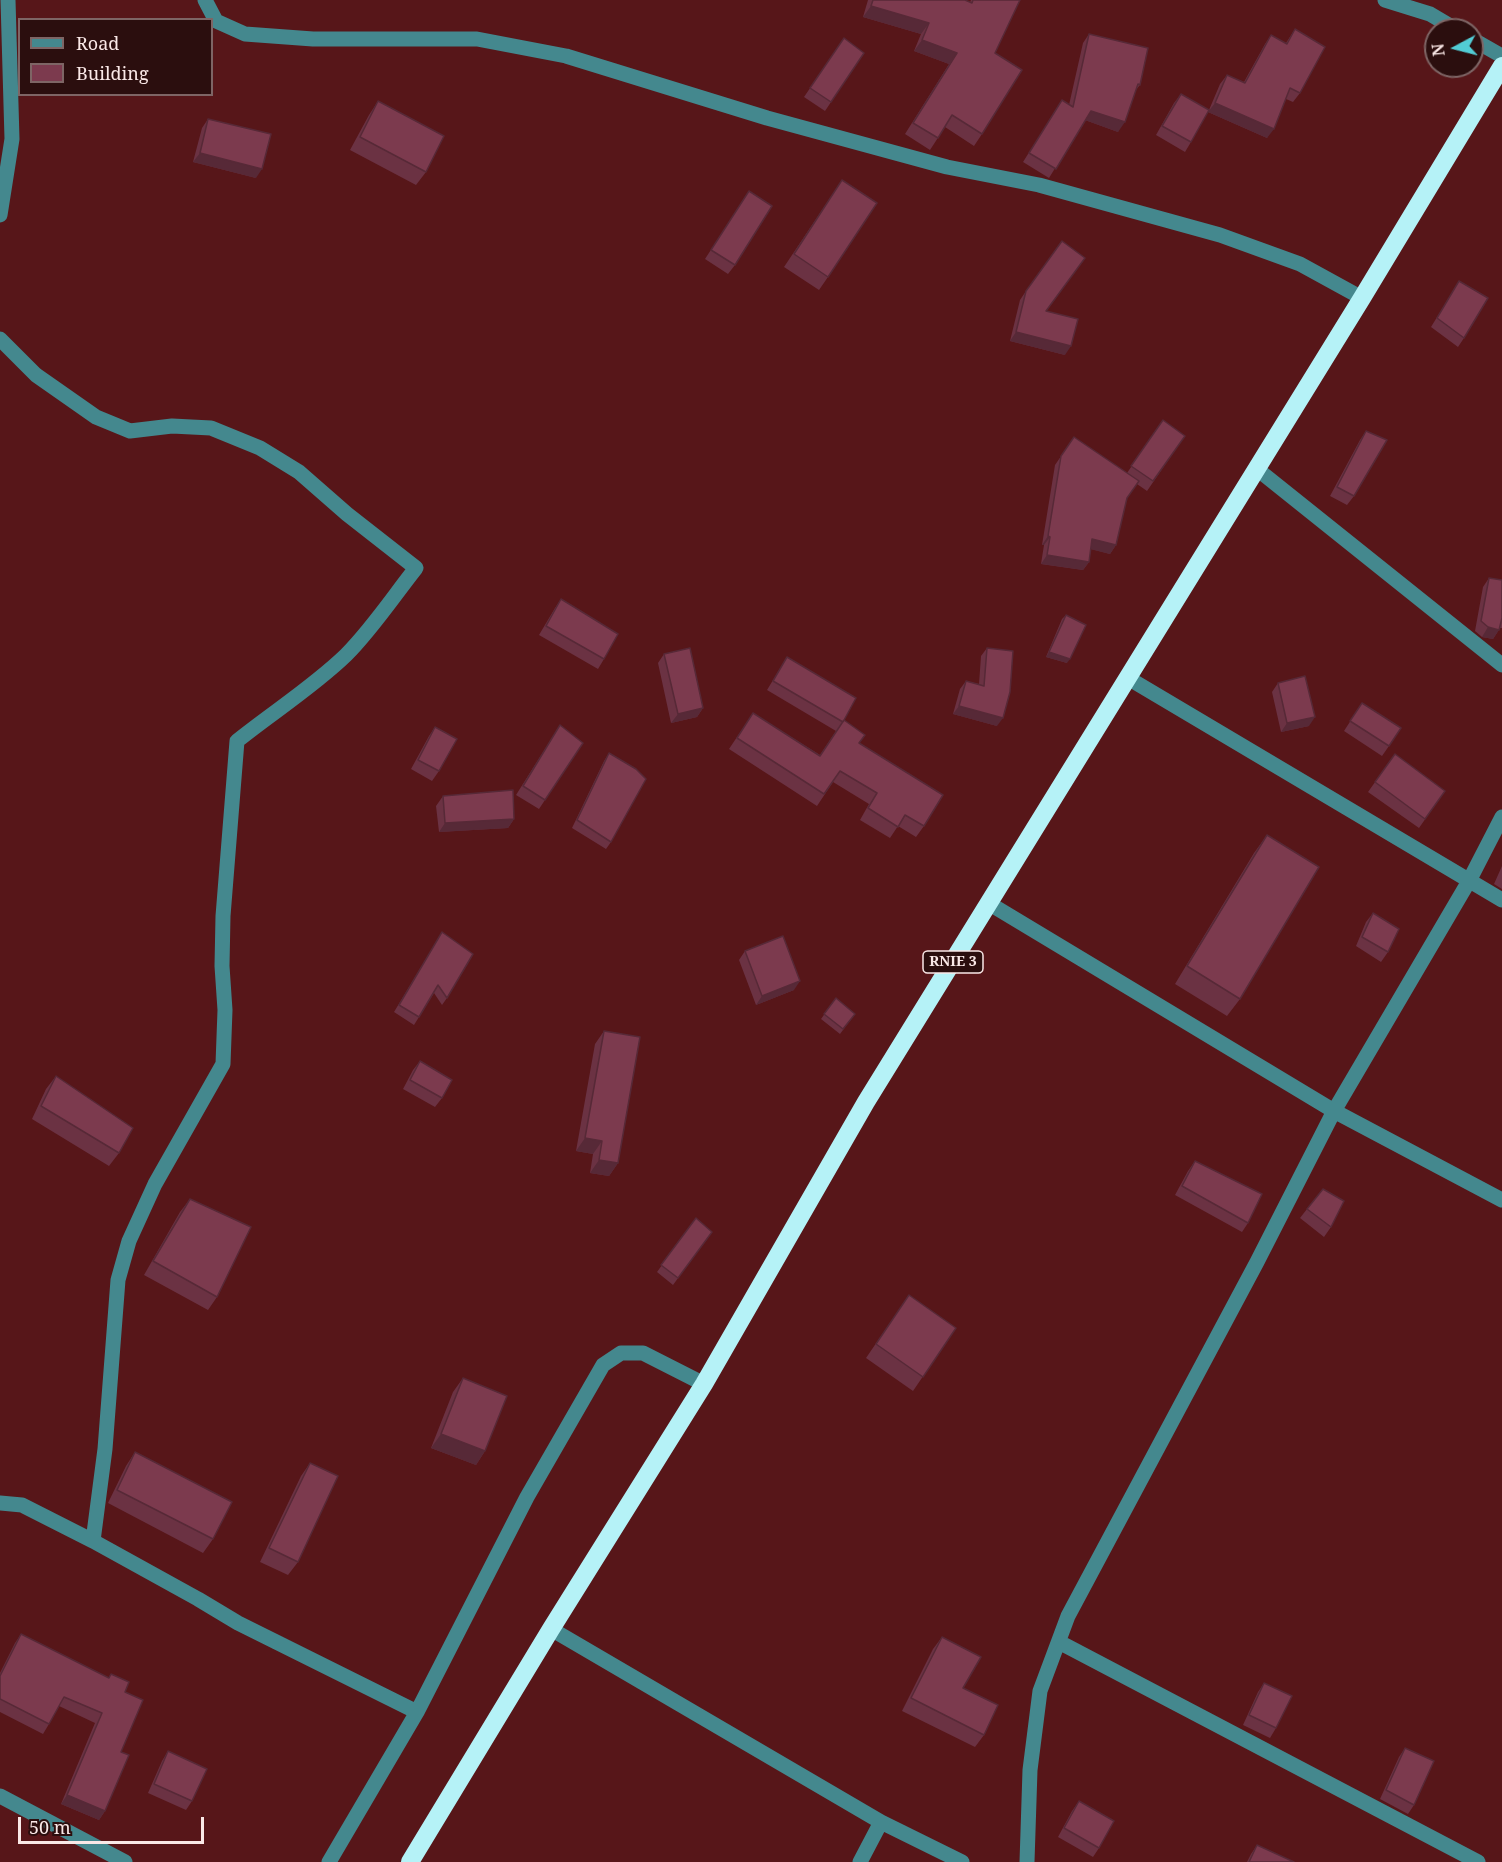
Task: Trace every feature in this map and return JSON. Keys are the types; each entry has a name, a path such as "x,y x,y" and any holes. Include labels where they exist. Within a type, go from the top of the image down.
{"highway":[{"name":"RNIE 3","path":"410,1862 551,1629 705,1384 866,1102 1499,76"}],"street":[{"path":"0,215 12,139 8,0"},
{"path":"205,0 216,21 245,34 325,39 477,39 566,56 767,118 946,167 1039,185 1220,236 1300,264 1362,298"},
{"path":"1385,0 1437,18"},
{"path":"1484,46 1502,56"},
{"path":"0,339 36,375 96,417 130,431 172,426 211,428 260,448 299,472 347,514 416,568 346,655 237,741 224,916 223,1064 155,1184 129,1241 118,1280 105,1449 93,1541"},
{"path":"1257,469 1502,665"},
{"path":"1128,678 1502,900"},
{"path":"1027,1862 1030,1770 1040,1691 1068,1616 1257,1262 1334,1111 1469,882 1502,817"},
{"path":"990,904 1334,1111 1502,1200"},
{"path":"329,1862 417,1712 527,1497 603,1365 621,1353 643,1353 705,1384"},
{"path":"0,1503 22,1505 93,1541 237,1623 417,1712"},
{"path":"551,1629 881,1822 962,1862"},
{"path":"1059,1642 1478,1862"},
{"path":"0,1796 125,1862"},
{"path":"860,1862 881,1822"}],"building":[{"path":"873,0 965,0 972,3 973,0 1020,0 995,53 1022,70 982,134 952,115 938,138 913,123 957,53 922,40 929,23 871,6"},
{"path":"1295,29 1325,47 1300,93 1290,88 1274,129 1215,103 1227,75 1245,83 1271,35 1287,44"},
{"path":"1089,34 1148,48 1140,85 1138,84 1125,122 1091,111 1056,169 1029,153 1062,100 1073,107"},
{"path":"844,38 864,53 831,102 810,88"},
{"path":"1181,94 1209,110 1191,142 1162,126"},
{"path":"378,101 444,136 426,172 360,137"},
{"path":"208,119 271,134 262,169 200,153"},
{"path":"842,180 877,203 828,277 794,254"},
{"path":"749,191 772,206 735,265 711,250"},
{"path":"1062,241 1085,258 1046,311 1078,319 1071,346 1016,332 1026,291"},
{"path":"1459,281 1488,298 1464,338 1437,318"},
{"path":"1163,420 1185,436 1153,481 1131,466"},
{"path":"1366,431 1387,440 1354,496 1337,487"},
{"path":"1074,437 1139,481 1127,498 1116,545 1092,539 1089,562 1047,555 1061,456"},
{"path":"1489,578 1502,580 1502,618 1499,630 1488,627 1481,621"},
{"path":"561,599 618,634 604,659 546,626"},
{"path":"1066,615 1086,625 1070,659 1049,652"},
{"path":"690,648 703,708 678,714 664,654"},
{"path":"987,648 1013,651 1010,692 1003,718 959,706 966,681 984,686"},
{"path":"787,657 856,698 843,722 773,681"},
{"path":"1305,676 1315,717 1287,723 1278,683"},
{"path":"1362,703 1401,728 1389,746 1350,721"},
{"path":"753,713 820,756 844,720 865,735 859,743 943,795 924,826 905,815 898,827 868,808 877,793 840,771 824,794 737,738"},
{"path":"560,725 583,743 545,800 523,786"},
{"path":"435,727 457,739 439,771 418,760"},
{"path":"609,753 636,769 646,779 611,842 577,820"},
{"path":"1395,754 1445,791 1425,819 1375,782"},
{"path":"513,790 514,819 445,823 443,796"},
{"path":"1267,835 1319,867 1240,999 1187,966"},
{"path":"1373,913 1399,929 1388,952 1362,937"},
{"path":"442,932 473,954 447,998 438,985 419,1017 399,1005"},
{"path":"783,936 800,981 762,996 745,951"},
{"path":"836,998 855,1014 843,1029 824,1014"},
{"path":"604,1031 640,1037 618,1163 599,1160 602,1141 585,1138"},
{"path":"420,1061 452,1080 442,1098 410,1080"},
{"path":"56,1076 133,1128 119,1153 41,1106"},
{"path":"1195,1161 1262,1194 1248,1223 1182,1186"},
{"path":"1323,1189 1344,1201 1331,1227 1307,1209"},
{"path":"190,1199 251,1227 217,1297 153,1261"},
{"path":"696,1218 712,1232 678,1278 661,1265"},
{"path":"909,1295 956,1328 923,1377 876,1344"},
{"path":"463,1378 507,1396 485,1451 441,1434"},
{"path":"135,1452 232,1502 213,1539 117,1490"},
{"path":"310,1463 338,1476 298,1562 269,1548"},
{"path":"21,1634 109,1678 111,1674 129,1682 125,1692 143,1700 121,1752 129,1755 105,1811 67,1795 102,1713 64,1697 49,1724 0,1699 0,1676"},
{"path":"942,1637 981,1657 963,1688 998,1705 984,1735 911,1698"},
{"path":"1264,1683 1292,1696 1276,1728 1249,1715"},
{"path":"1405,1748 1434,1761 1414,1805 1386,1790"},
{"path":"168,1751 207,1769 192,1801 154,1784"},
{"path":"1079,1801 1114,1821 1099,1848 1064,1828"},
{"path":"1257,1845 1294,1862 1249,1862"}]}
